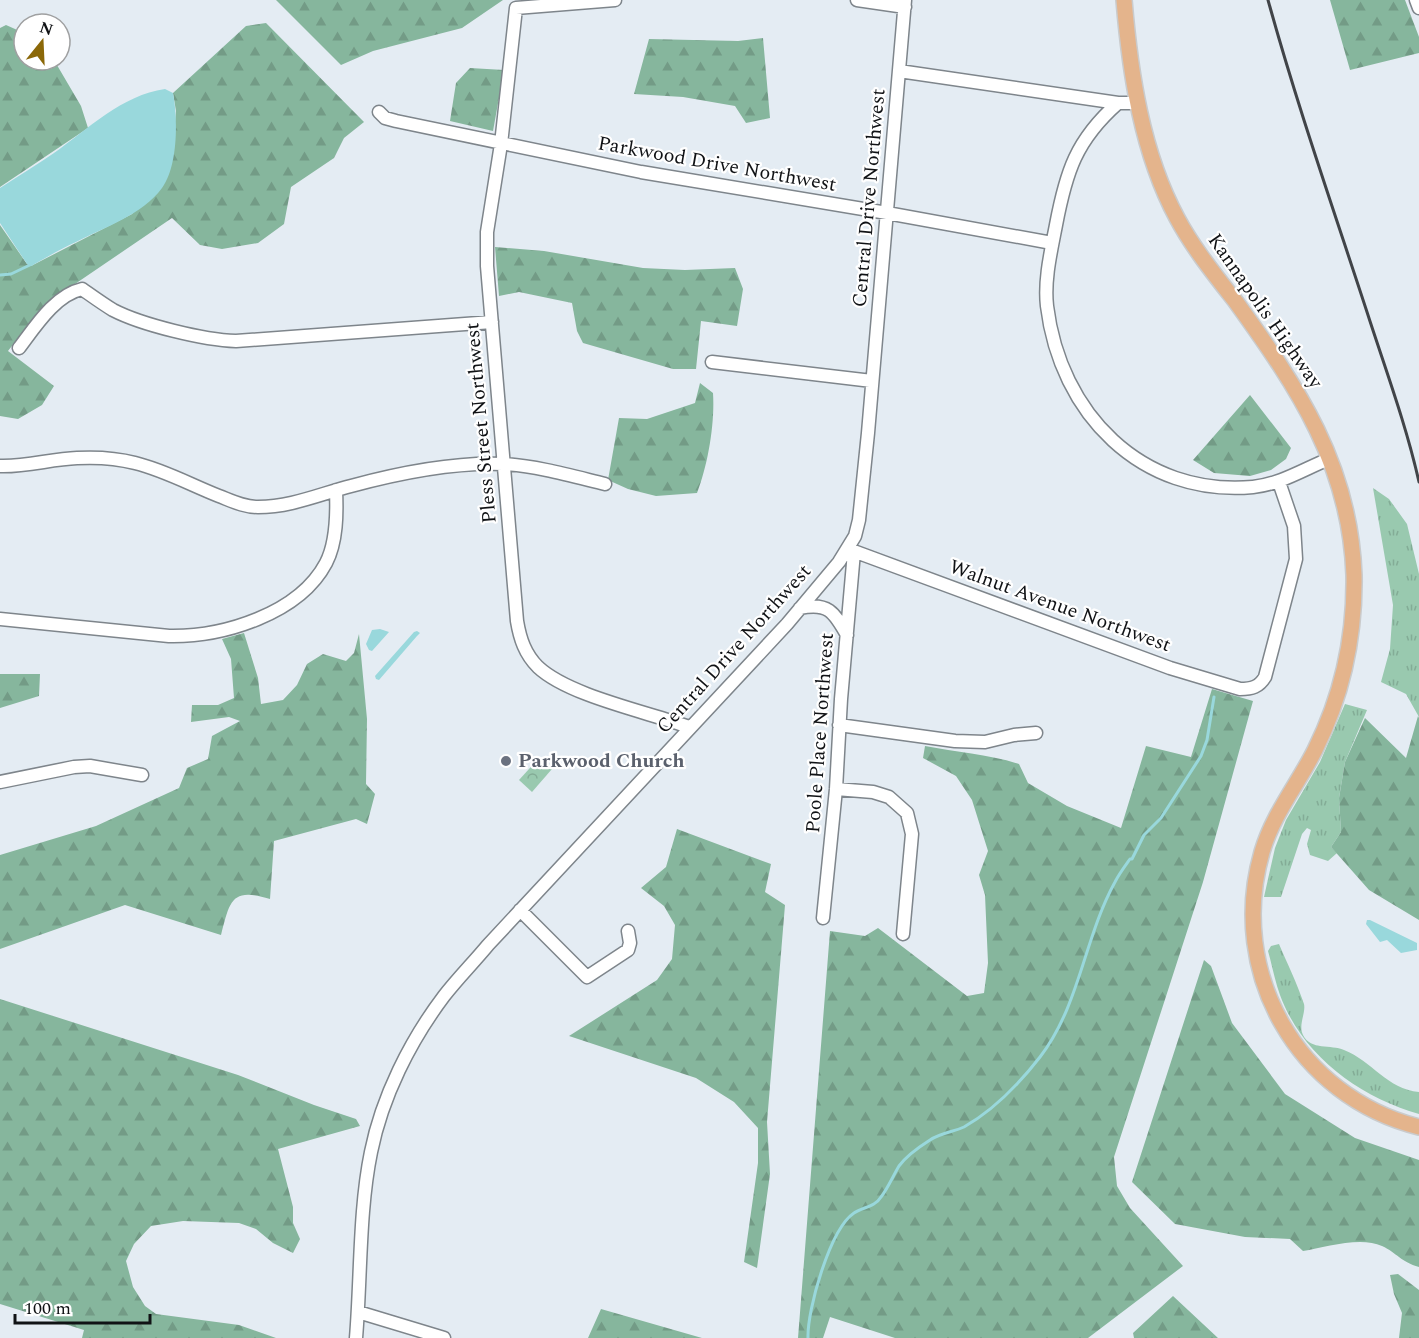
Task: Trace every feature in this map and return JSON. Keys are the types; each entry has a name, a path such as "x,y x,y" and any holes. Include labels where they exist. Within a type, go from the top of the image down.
{"main road":[{"name":"Kannapolis Highway","path":"1124,0 1127,103 1175,215 1191,242 1291,381 1306,407 1329,459 1347,519 1352,549 1353,602 1348,650 1339,689 1325,729 1305,770 1276,817 1258,870 1254,910 1256,950 1263,980 1273,1007 1294,1044 1324,1077 1359,1103 1381,1114 1419,1127"}],"street":[{"name":"Pless Street Northwest","path":"615,0 516,8 501,144 487,232 487,266 517,621 521,640 534,661 554,679 573,688 689,727"},
{"path":"857,0 905,4"},
{"path":"1416,0 1419,8"},
{"name":"Central Drive Northwest","path":"356,1338 365,1197 371,1153 391,1088 419,1033 444,997 520,910 851,550 859,520 905,4"},
{"path":"899,71 1127,103"},
{"path":"1127,103 1093,128 1069,169 1052,243 1047,305 1052,336 1065,375 1077,398 1089,415 1127,453 1158,472 1180,480 1208,485 1243,487 1280,482 1329,459"},
{"name":"Parkwood Drive Northwest","path":"379,112 386,118 396,121 641,172 1052,243"},
{"path":"19,348 55,305 71,292 82,289 113,310 133,318 220,341 236,342 492,322"},
{"path":"712,362 872,381"},
{"path":"0,466 76,458 106,458 164,472 242,505 257,507 280,505 424,470 471,464 505,464 561,473 605,484"},
{"name":"Walnut Avenue Northwest","path":"851,550 1170,668 1240,689 1249,689 1259,684 1265,677 1296,559 1294,526 1280,482"},
{"path":"0,619 170,636 214,633 246,623 290,601 318,575 327,561 334,536 336,490"},
{"name":"Poole Place Northwest","path":"823,918 836,789 851,550"},
{"path":"800,608 813,605 828,609 835,615 847,635"},
{"path":"839,725 955,741 985,742 1035,733"},
{"path":"0,782 74,767 90,766 142,775"},
{"path":"836,789 873,792 889,797 907,813 912,834 903,934"},
{"path":"520,910 587,977 628,950 630,943 628,931"},
{"path":"358,1312 444,1338"}],"green space":[{"path":"276,0 503,0 462,28 373,51 341,65"},
{"path":"1330,0 1405,0 1419,37 1419,53 1350,70"},
{"path":"266,23 364,122 344,138 334,158 291,187 284,224 258,243 222,249 200,245 172,218 55,297 38,313 8,351 54,386 42,405 18,419 0,416 0,225 27,264 31,266 132,214 171,164 176,111 173,93 246,26"},
{"path":"6,25 12,28 12,72 61,72 81,106 88,128 0,187 0,28"},
{"path":"763,38 770,118 746,123 735,106 683,97 634,94 649,39 738,41"},
{"path":"470,68 504,70 493,131 450,121 456,83"},
{"path":"495,247 544,251 643,268 685,270 735,268 743,289 737,326 701,321 696,369 673,369 583,343 577,331 572,303 519,292 499,296"},
{"path":"700,383 713,393 713,417 710,444 697,493 656,496 628,489 608,480 619,418 647,419 695,403"},
{"path":"1250,395 1291,448 1286,459 1271,470 1250,476 1214,473 1193,460"},
{"path":"1373,488 1389,499 1407,524 1419,574 1419,717 1406,694 1381,682 1390,649 1393,605"},
{"path":"244,633 258,678 261,704 283,700 297,685 307,664 323,654 346,661 354,653 359,634 367,719 366,784 375,794 367,824 356,819 274,841 270,899 247,895 234,900 227,913 221,935 125,905 0,949 0,855 96,826 179,788 187,768 208,759 212,736 240,721 229,717 191,722 192,705 218,705 234,698 231,659 222,639"},
{"path":"0,674 40,674 39,696 0,708"},
{"path":"1212,689 1253,701 1203,882 1114,1157 1117,1186 1130,1208 1183,1266 1088,1338 895,1338 830,1317 823,1338 798,1338 830,931 865,936 878,928 967,996 984,993 988,963 985,895 979,875 988,851 972,800 956,776 923,758 925,746 984,755 1019,764 1028,783 1067,806 1121,828 1146,746 1191,757"},
{"path":"1345,704 1367,710 1345,762 1339,798 1341,832 1331,847 1337,853 1328,861 1310,855 1307,844 1311,830 1307,828 1302,834 1281,897 1264,897 1275,848 1286,820 1320,762"},
{"path":"1418,716 1419,920 1369,890 1331,847 1341,832 1339,798 1345,762 1365,718 1406,758"},
{"path":"539,758 552,769 532,792 519,780"},
{"path":"677,829 771,864 765,892 785,905 767,1122 770,1174 757,1268 744,1262 758,1163 758,1128 734,1102 696,1078 569,1036 657,980 672,959 675,925 664,906 641,888 666,867"},
{"path":"1279,944 1304,1004 1301,1027 1307,1040 1316,1045 1344,1050 1398,1086 1419,1092 1419,1114 1375,1097 1354,1085 1318,1055 1303,1037 1280,995 1268,951 1271,946"},
{"path":"1204,960 1211,966 1232,1023 1285,1094 1355,1138 1419,1160 1419,1267 1373,1243 1343,1243 1303,1251 1290,1239 1245,1237 1175,1224 1132,1182"},
{"path":"0,999 238,1075 356,1119 360,1126 278,1149 293,1207 293,1223 300,1239 293,1253 273,1243 256,1229 239,1223 183,1221 151,1226 134,1244 126,1261 133,1287 145,1306 156,1314 239,1325 276,1338 82,1338 84,1330 0,1304"},
{"path":"1398,1274 1419,1290 1419,1338 1399,1338 1402,1313 1394,1294 1390,1275"},
{"path":"1173,1296 1218,1338 1134,1338 1133,1333"},
{"path":"601,1309 702,1338 588,1338"}],"water":[{"path":"165,89 173,93 176,129 171,168 162,188 144,206 122,220 31,266 27,264 0,223 0,188 48,157 106,114 134,98"},
{"path":"380,629 389,632 372,651 369,650 366,644 372,630"},
{"path":"417,631 420,633 379,680 376,679 375,676"},
{"path":"1367,920 1417,943 1417,950 1401,953 1387,940 1380,942 1366,924"}],"waterway":[{"path":"0,275 11,274 32,264"},
{"path":"808,1338 811,1309 822,1271 845,1222 854,1213 878,1200 899,1166 913,1152 942,1134 964,1127 996,1104 1015,1087 1053,1037 1073,994 1096,926 1115,882 1132,859 1144,835 1161,818 1201,756 1207,740 1214,697"}],"railway":[{"path":"1268,0 1303,117 1402,417 1419,482"}],"place":[{"name":"Parkwood Church","path":"506,761"}]}
